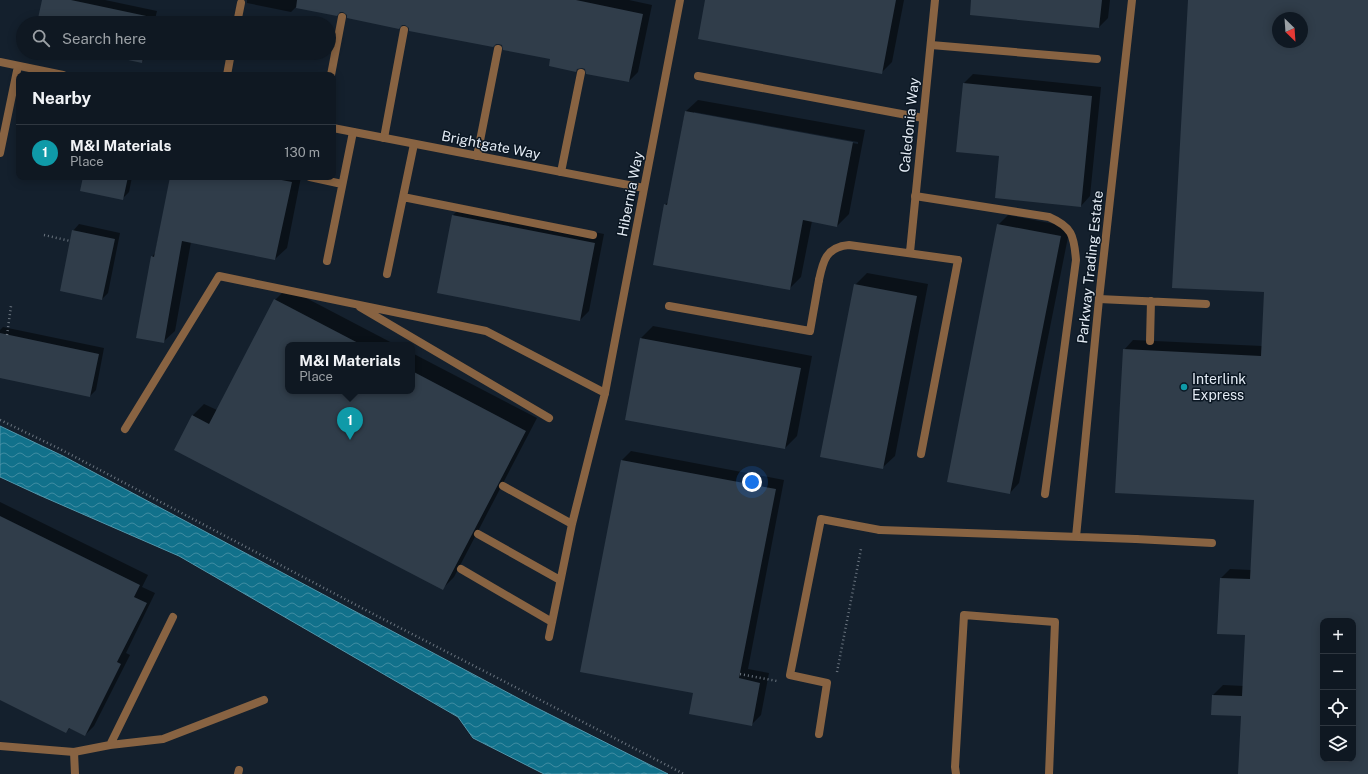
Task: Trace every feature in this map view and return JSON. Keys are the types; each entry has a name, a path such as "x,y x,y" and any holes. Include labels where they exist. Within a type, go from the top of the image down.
{"street":[{"name":"Hibernia Way","path":"549,637 572,524 605,393 680,0"},
{"name":"Caledonia Way","path":"910,252 935,0"},
{"name":"Parkway Trading Estate","path":"1076,537 1099,298 1132,0"},
{"path":"238,16 241,3"},
{"path":"336,49 342,17"},
{"path":"384,138 404,30"},
{"path":"931,45 1097,59"},
{"path":"476,156 498,48"},
{"path":"228,72 230,60"},
{"path":"332,72 334,60"},
{"path":"0,62 48,72"},
{"path":"17,72 18,66"},
{"path":"561,172 581,73"},
{"path":"0,153 16,76"},
{"path":"698,76 923,118"},
{"name":"Brightgate Way","path":"336,129 644,188"},
{"path":"327,260 353,132"},
{"path":"387,274 414,144"},
{"path":"324,180 342,184"},
{"path":"915,196 1049,217 1062,223 1070,232 1075,244 1076,260 1045,494"},
{"path":"403,197 593,235"},
{"path":"669,306 810,331 822,264 832,250 840,246 849,245 910,252 958,260 921,454"},
{"path":"125,429 219,276 486,331 605,393"},
{"path":"1099,298 1206,304"},
{"path":"1150,341 1151,301"},
{"path":"353,304 549,418"},
{"path":"503,486 572,524"},
{"path":"819,734 827,683 790,675 820,519 880,530 1212,543"},
{"path":"478,534 560,580"},
{"path":"461,569 552,622"},
{"path":"956,774 955,767 964,615 1055,622 1049,774"},
{"path":"110,745 173,617"},
{"path":"0,746 74,752 110,745 162,739 264,700"},
{"path":"74,752 74,774"}],"path":[{"path":"44,235 70,241"},
{"path":"7,335 11,306"},
{"path":"0,420 60,449 379,617 684,774"},
{"path":"826,691 833,692 861,548"},
{"path":"740,674 779,682"}],"water":[{"path":"0,426 63,456 529,704 668,774 544,774 473,738 458,717 179,556 0,477"}],"building":[{"path":"42,0 71,0 146,16 39,16"},
{"path":"297,0 576,0 643,14 629,82 586,74 585,69 582,68 577,69 576,72 549,66 550,59 503,50 502,45 499,44 496,44 493,47 409,31 409,28 405,25 402,25 399,29 347,18 347,15 343,12 340,12 337,16 296,8"},
{"path":"705,0 896,0 882,74 698,39"},
{"path":"971,0 1102,0 1099,28 970,15"},
{"path":"1188,0 1368,0 1368,774 1238,774 1241,716 1211,715 1212,695 1242,696 1245,635 1217,634 1220,578 1250,579 1254,500 1115,493 1123,349 1261,356 1264,292 1172,288"},
{"path":"128,60 143,60 142,63"},
{"path":"963,83 1092,96 1081,207 995,198 999,156 956,152"},
{"path":"685,111 853,142 837,227 803,220 790,290 653,265 664,204 667,205"},
{"path":"82,180 127,180 123,200 80,191"},
{"path":"169,180 282,180 292,182 275,260 182,241 164,343 136,338 151,256 154,257"},
{"path":"452,215 595,243 580,321 437,293"},
{"path":"997,224 1061,236 1010,494 947,482"},
{"path":"72,230 115,239 102,300 60,291"},
{"path":"854,284 917,296 883,469 820,457"},
{"path":"274,299 356,342 285,342 285,394 415,394 415,373 526,431 443,590 174,450 192,415 209,424"},
{"path":"0,333 99,354 90,397 0,378"},
{"path":"640,338 801,368 785,449 625,420"},
{"path":"621,460 776,489 739,678 760,683 752,726 689,714 693,693 580,672"},
{"path":"0,516 140,585 134,597 147,603 117,662 121,664 85,736 69,728 66,733 0,700"}],"place":[{"name":"Interlink Express","path":"1184,387"},
{"name":"M&I Materials","path":"350,440"}]}
